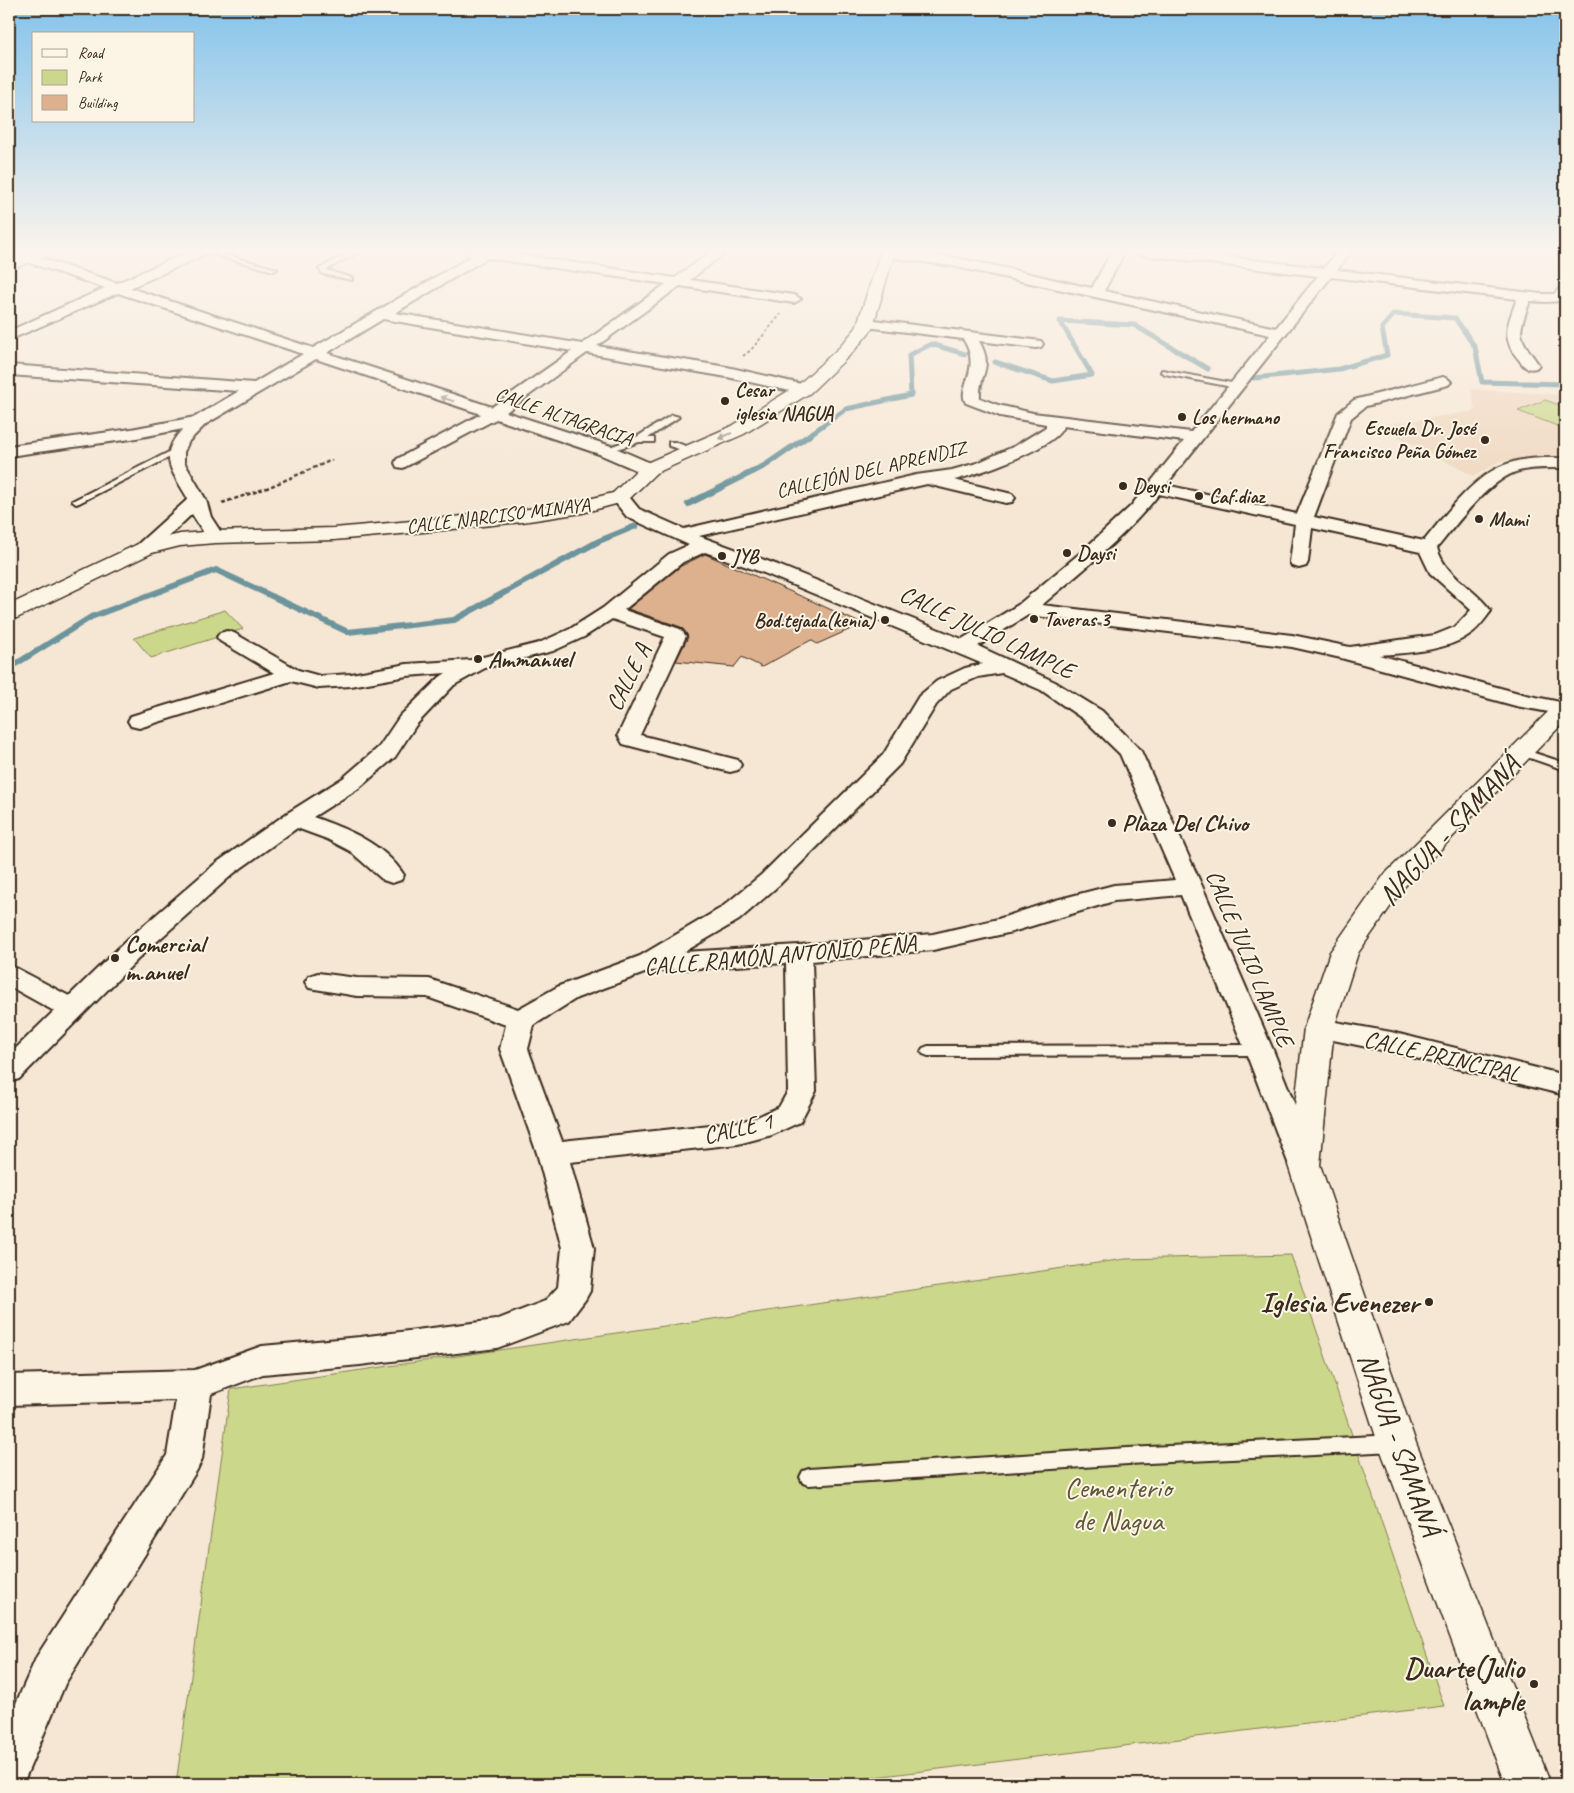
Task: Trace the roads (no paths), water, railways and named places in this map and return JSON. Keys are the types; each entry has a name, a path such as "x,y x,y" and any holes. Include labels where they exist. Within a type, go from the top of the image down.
{"street":[{"name":"CALLE ALTAGRACIA","path":"259,335 604,450 649,469"},
{"path":"215,537 202,517 199,505 176,462 176,452 182,439 200,421 350,335"},
{"path":"499,335 727,372 804,389"},
{"path":"403,463 493,414 602,335"},
{"name":"CALLE NARCISO MINAYA","path":"9,613 145,548 180,540 215,537 334,534 434,525 531,514 582,506 620,497 649,469 738,430 804,389 846,350 859,335"},
{"path":"958,335 1036,344"},
{"path":"963,647 1025,608 1086,558 1137,510 1278,335"},
{"path":"1512,335 1516,345 1532,365"},
{"path":"968,336 979,358 978,373 970,390 972,400 984,408 1055,421 1070,421 1196,438"},
{"path":"9,370 258,388"},
{"path":"1299,562 1304,520 1344,416 1360,403 1443,382"},
{"path":"9,451 131,434 200,421"},
{"name":"CALLEJÓN DEL APRENDIZ","path":"682,535 739,520 786,511 925,478 957,474 1004,457 1041,439 1054,429 1055,421"},
{"path":"1344,652 1393,647 1454,635 1464,630 1481,611 1459,588 1440,575 1430,560 1428,548 1445,526 1496,474 1526,465 1565,463"},
{"path":"925,478 1006,498"},
{"path":"1154,488 1428,548"},
{"name":"CALLE JULIO LAMPLE","path":"620,497 633,513 704,545 772,569 963,647 1048,686 1094,716 1130,751 1190,886 1259,1050 1304,1165"},
{"path":"145,548 199,505"},
{"path":"227,637 291,674 319,682 352,680 406,670 478,664 546,647 577,633 610,612 676,558 704,545"},
{"path":"1025,608 1292,641 1344,652 1524,701 1565,709"},
{"name":"CALLE A","path":"610,612 676,636 629,735 631,739 730,765"},
{"path":"9,1072 136,946 225,868 294,819 351,782 386,752 408,721 447,681 478,664"},
{"path":"647,963 730,914 770,880 892,759 927,701 944,685 972,672 1005,666"},
{"path":"138,722 291,674"},
{"name":"NAGUA - SAMANÁ","path":"1528,1784 1397,1443 1304,1165 1319,1028 1344,952 1394,881 1565,709"},
{"path":"294,819 345,836 376,857 392,875"},
{"name":"CALLE RAMÓN ANTONIO PEÑA","path":"521,1020 568,992 647,963 799,954 933,942 1003,926 1064,906 1114,894 1190,886"},
{"name":"CALLE 1","path":"552,1153 738,1133 762,1127 790,1114 802,1092 799,954"},
{"path":"9,975 72,1009"},
{"path":"9,1390 194,1385 262,1360 360,1351 497,1334 557,1311 574,1291 578,1248 552,1153 514,1049 521,1020 429,988 357,987 318,982"},
{"name":"CALLE PRINCIPAL","path":"1319,1028 1391,1042 1565,1086"},
{"path":"9,1766 51,1670 184,1459 194,1385"}],"lane":[{"path":"1165,372 1237,386"},
{"path":"604,450 638,440 675,417"},
{"path":"638,440 651,440"},
{"path":"672,444 692,450"},
{"path":"76,501 176,452"},
{"path":"1522,752 1565,767"},
{"path":"928,1051 1259,1050"},
{"path":"809,1477 1128,1456 1397,1443"}],"waterway":[{"path":"995,362 1053,381 1092,375 1068,335"},
{"path":"1150,335 1208,369"},
{"path":"1254,378 1339,369 1387,355 1383,335"},
{"path":"1466,335 1475,347 1482,382 1565,384"},
{"path":"809,435 846,409 911,395 909,355 931,344 965,354"},
{"path":"688,504 766,465 811,434"},
{"path":"11,667 91,617 216,570 348,632 454,620 599,541 636,526"},
{"path":"9,668 13,665"}],"place":[{"name":"Cesar iglesia NAGUA","path":"725,401"},
{"name":"Los hermano","path":"1182,417"},
{"name":"Escuela Dr. José Francisco Peña Gómez","path":"1485,440"},
{"name":"Deysi","path":"1123,486"},
{"name":"Caf.diaz","path":"1199,496"},
{"name":"Mami","path":"1479,519"},
{"name":"Daysi","path":"1067,553"},
{"name":"JYB","path":"722,556"},
{"name":"Taveras 3","path":"1034,619"},
{"name":"Bod.tejada(kenia)","path":"885,620"},
{"name":"Ammanuel","path":"478,659"},
{"name":"Plaza Del Chivo","path":"1112,823"},
{"name":"Comercial m.anuel","path":"115,958"},
{"name":"Iglesia Evenezer","path":"1429,1302"},
{"name":"Duarte(Julio lample","path":"1534,1684"}],"park label":[{"name":"Cementerio de Nagua","path":"1118,1504"}]}
